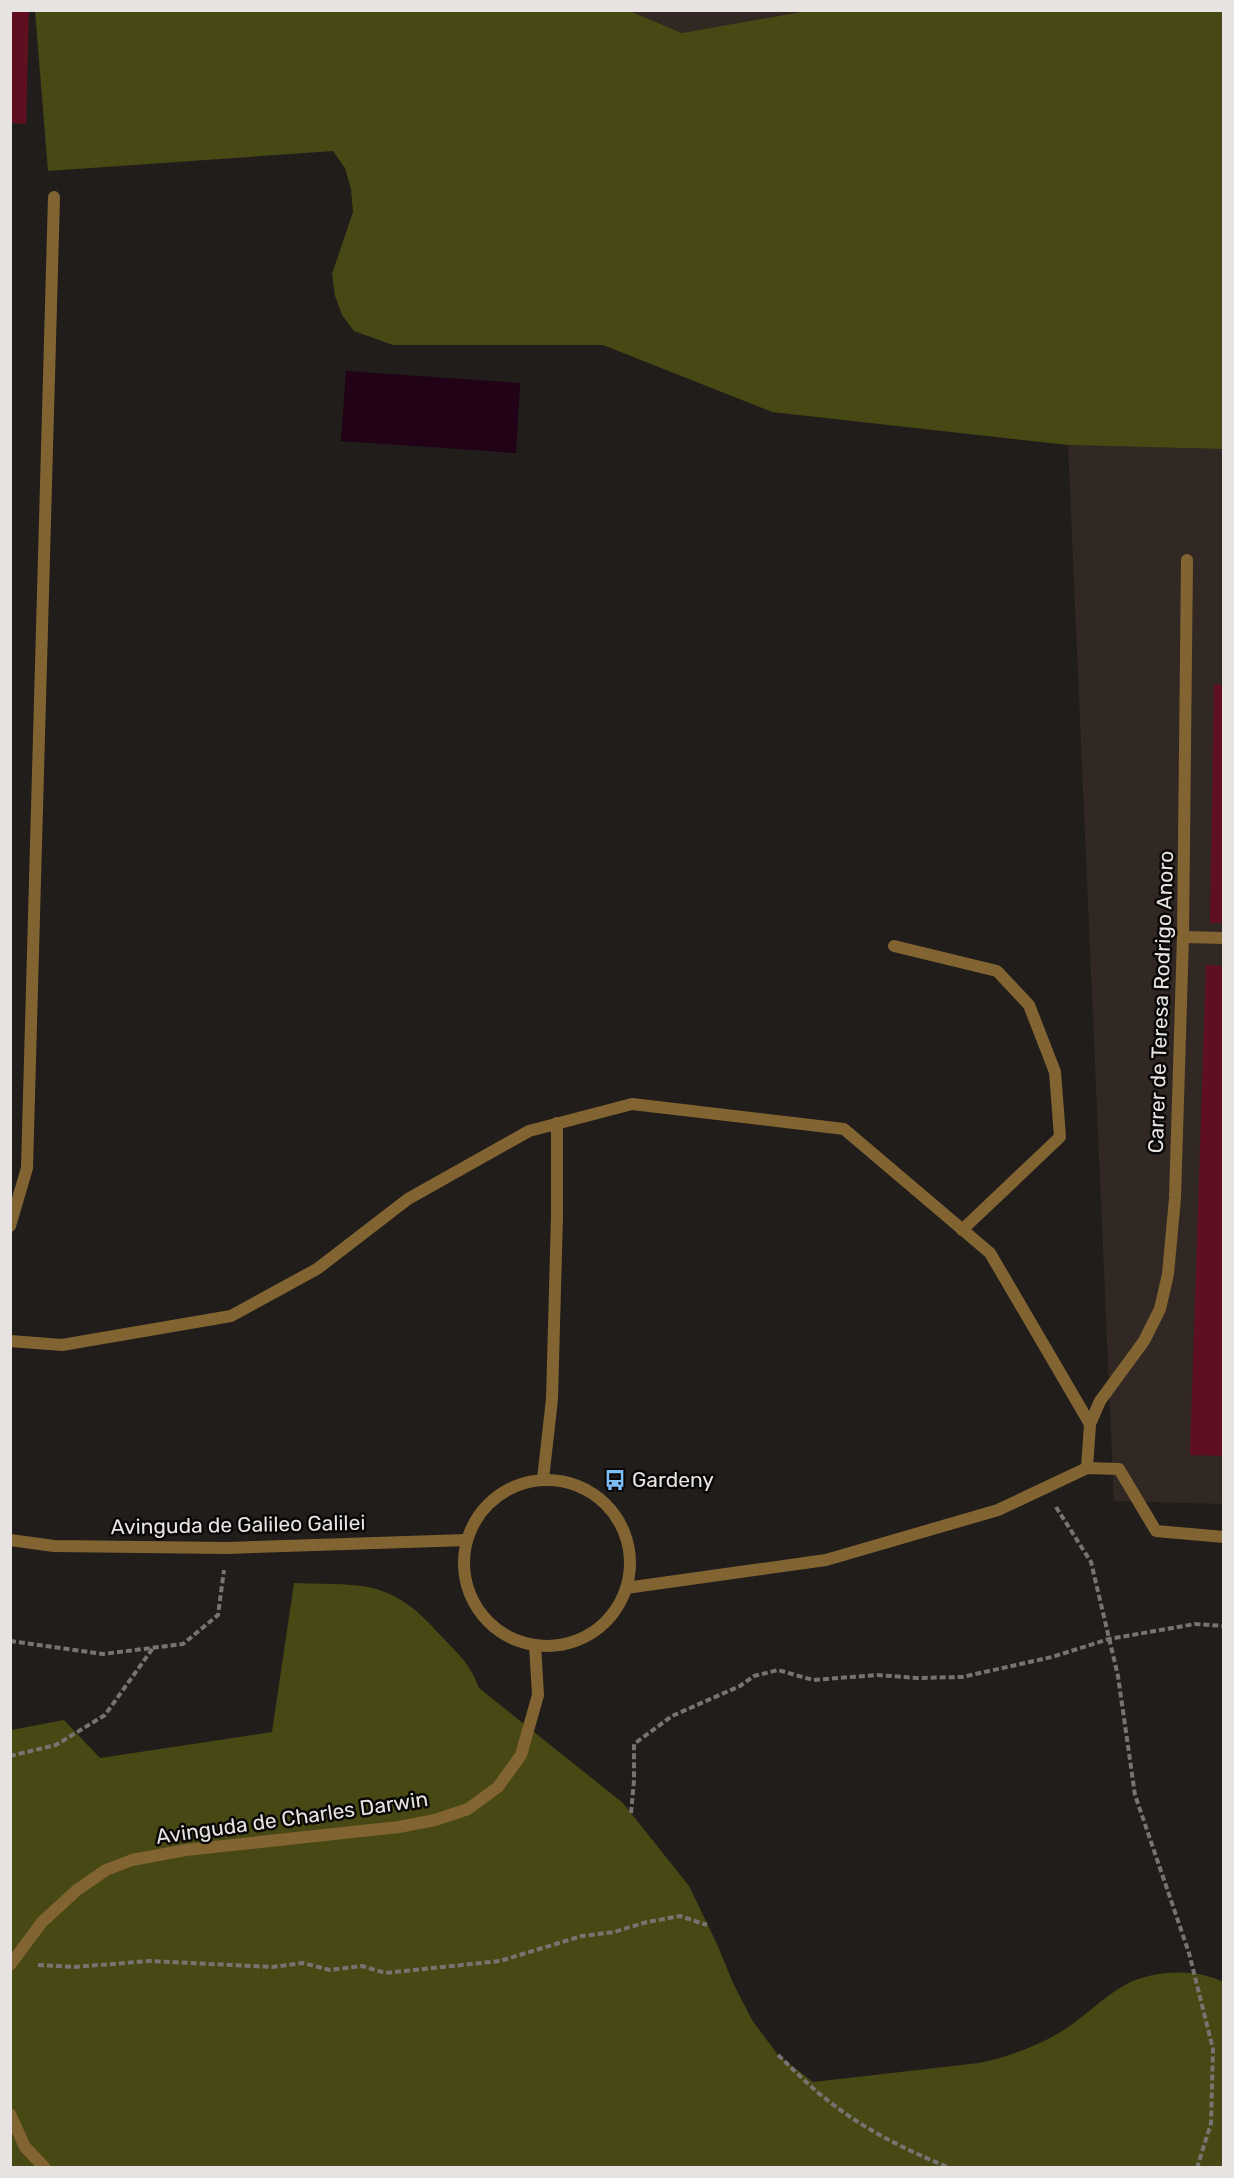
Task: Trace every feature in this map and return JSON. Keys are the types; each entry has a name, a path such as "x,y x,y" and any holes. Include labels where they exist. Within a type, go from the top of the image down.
{"street":[{"path":"10,1226 27,1168 54,197"},
{"name":"Carrer de Teresa Rodrigo Anoro","path":"1090,1424 1100,1401 1144,1341 1160,1309 1168,1274 1175,1198 1183,937 1187,560"},
{"path":"1183,937 1224,938"},
{"path":"894,946 997,971 1029,1005 1055,1072 1060,1137 962,1230"},
{"path":"10,1341 62,1346 231,1316 317,1269 408,1199 529,1131 632,1104 844,1129 990,1253 1090,1424 1087,1468"},
{"path":"543,1479 552,1399 557,1123"},
{"path":"626,1587 826,1560 998,1510 1087,1468 1119,1469 1156,1531 1224,1537"},
{"path":"543,1479 569,1482 593,1493 612,1512 625,1535 630,1561 626,1587 617,1608 595,1631 567,1644 535,1645 508,1636 486,1619 470,1596 464,1568 467,1540 477,1516 495,1497 517,1484 543,1479"},
{"name":"Avinguda de Galileo Galilei","path":"10,1540 54,1546 227,1548 467,1540"},
{"name":"Avinguda de Charles Darwin","path":"11,1964 42,1922 77,1890 106,1870 132,1860 186,1850 399,1827 435,1820 468,1809 498,1786 521,1755 538,1695 535,1645"},
{"path":"10,2114 25,2147 45,2168"}],"path":[{"path":"1045,1488 1091,1562 1118,1676 1135,1795 1189,1953 1214,2049 1211,2123 1197,2168"},
{"path":"10,1641 103,1654 183,1644 218,1615 227,1548"},
{"path":"631,1814 634,1744 672,1716 740,1686 754,1676 778,1670 813,1680 877,1675 917,1678 962,1677 1052,1658 1109,1639 1195,1624 1224,1626"},
{"path":"10,1756 56,1744 105,1715 153,1648"},
{"path":"11,1964 74,1966 150,1960 272,1967 303,1963 330,1970 362,1966 385,1973 500,1961 582,1936 614,1932 647,1922 680,1916 707,1924"},
{"path":"778,2055 825,2098 872,2131 951,2168"}],"shaded area":[{"path":"627,10 682,33 813,10 1223,11 1223,449 1068,445 772,412 603,345 393,345 354,331 342,315 335,296 332,274 353,212 351,189 345,168 333,151 48,171 35,11"},
{"path":"627,11 813,11 682,33"},
{"path":"346,371 520,383 516,453 341,441"},
{"path":"1068,445 1223,449 1223,1504 1114,1501"},
{"path":"294,1583 362,1586 388,1593 406,1603 423,1617 460,1656 479,1688 623,1803 689,1886 752,2020 778,2055 813,2082 979,2063 1009,2055 1057,2034 1116,1990 1148,1976 1174,1973 1200,1974 1223,1982 1223,2167 11,2168 11,1730 64,1720 100,1758 272,1732"}],"building":[{"path":"10,10 29,10 26,124 10,123"},
{"path":"1214,684 1224,685 1224,923 1210,923"},
{"path":"1206,965 1224,966 1224,1456 1190,1455"}],"place":[{"name":"Gardeny","path":"615,1480"}]}
